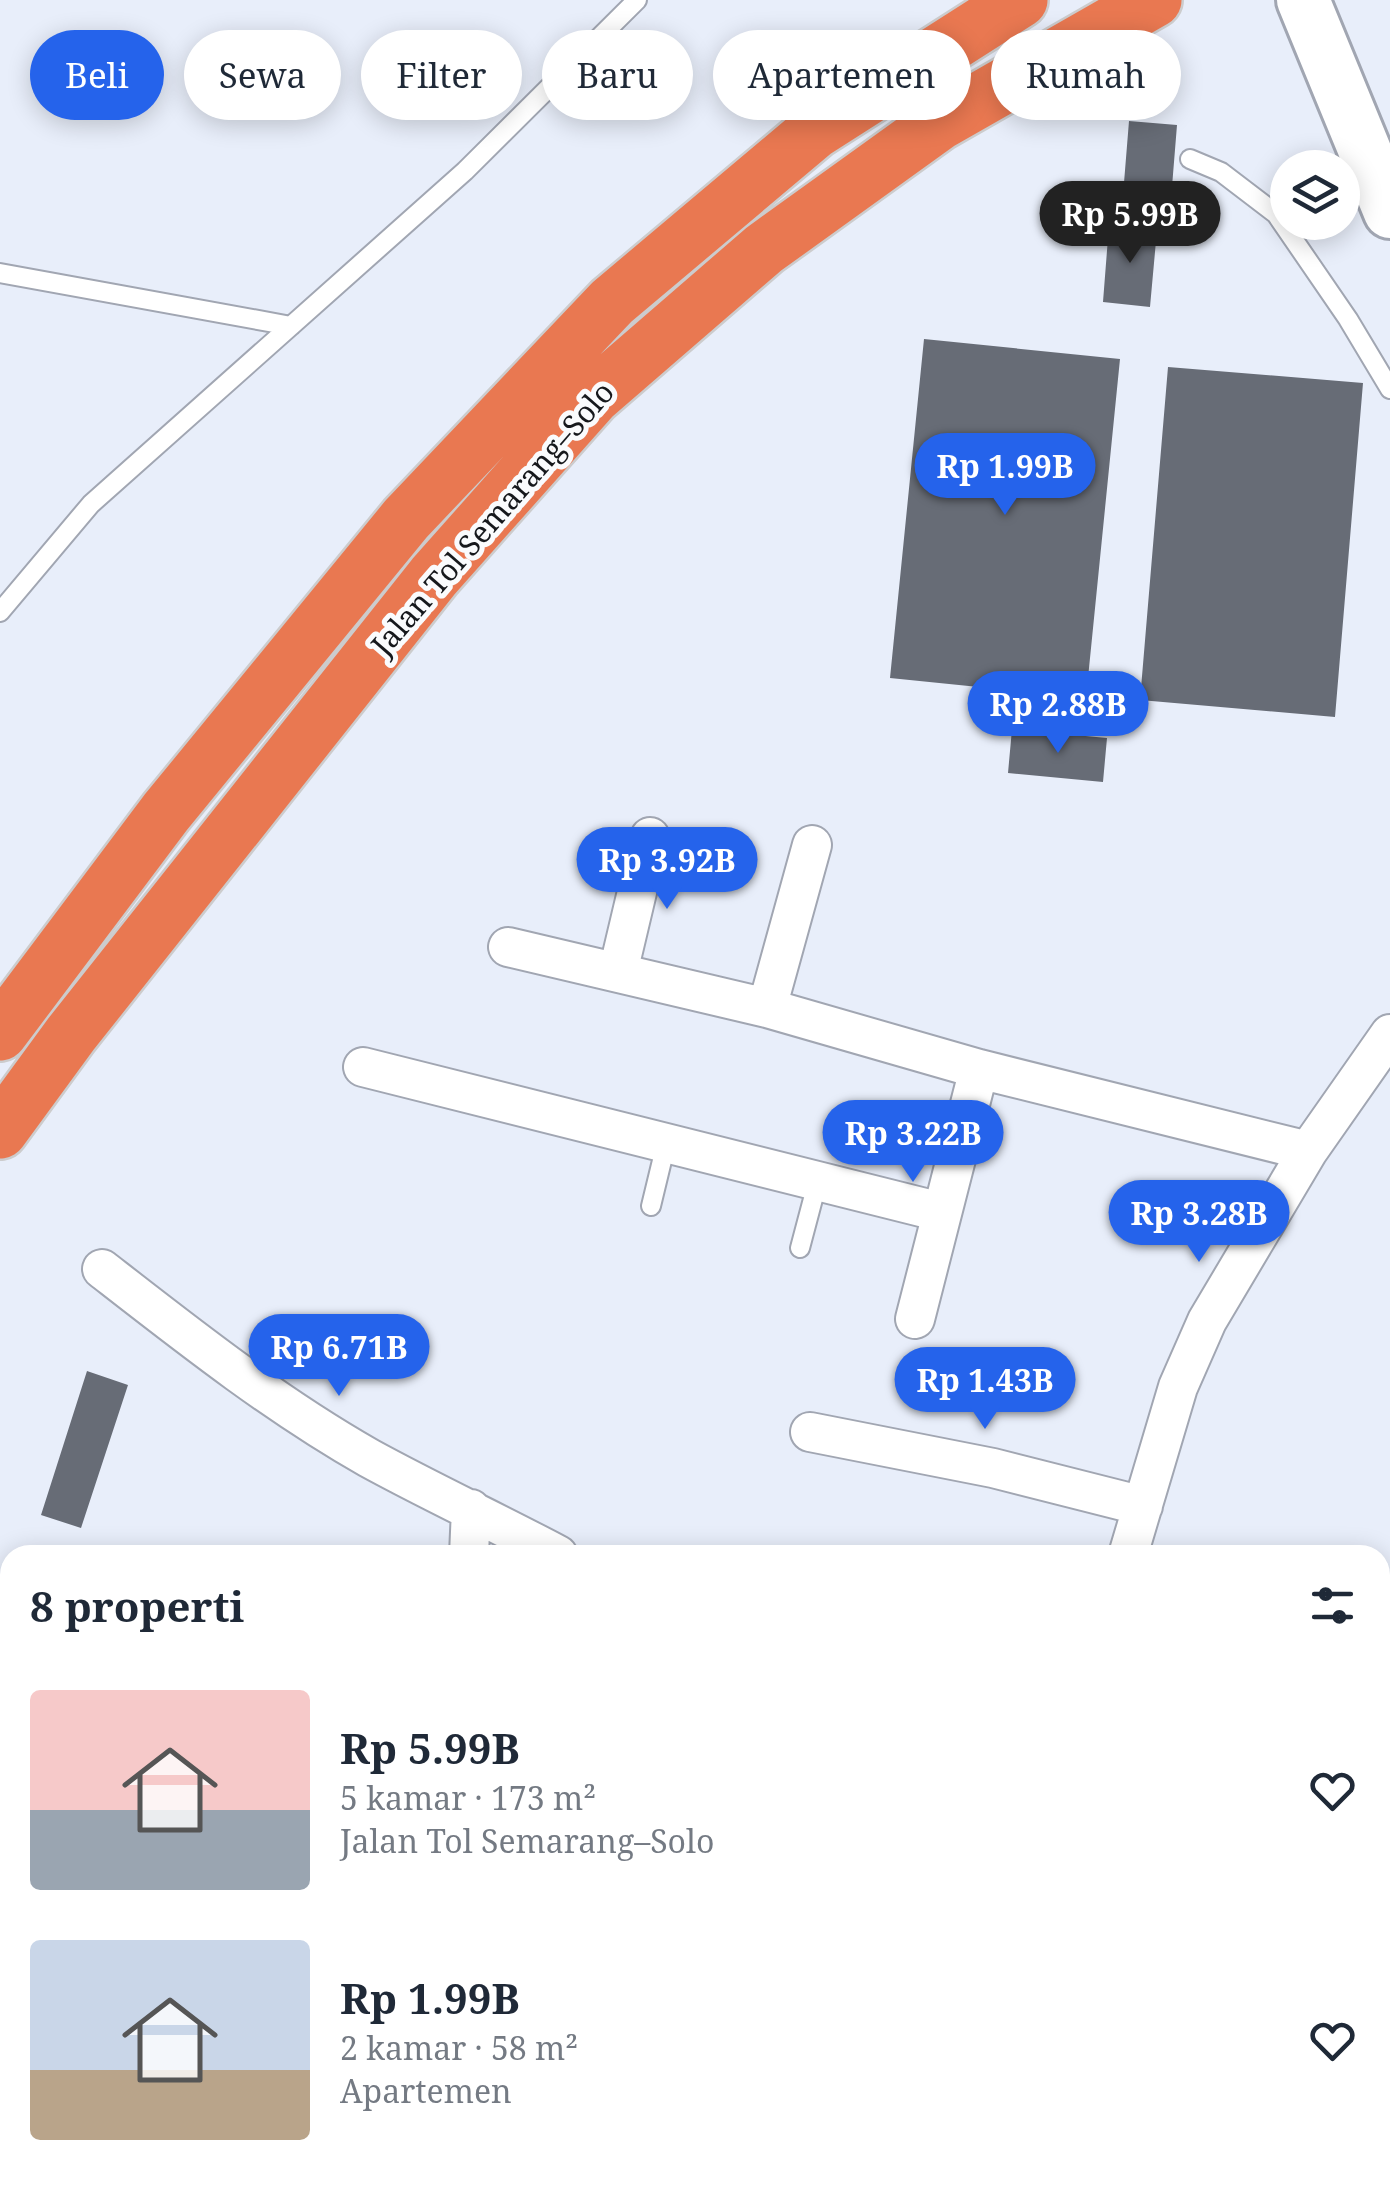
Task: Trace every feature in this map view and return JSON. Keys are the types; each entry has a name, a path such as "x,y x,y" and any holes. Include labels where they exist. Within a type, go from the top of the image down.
{"highway":[{"name":"Jalan Tol Semarang–Solo","path":"0,1033 166,812 394,534 612,302 815,131 1020,0"},
{"name":"Jalan Tol Semarang–Solo","path":"0,1131 71,1034 434,576 593,397 764,249 939,123 1154,0"}],"main road":[{"path":"1303,0 1390,212"}],"street":[{"path":"618,972 650,836"},
{"path":"766,1008 812,846"},
{"path":"508,948 766,1008 979,1069 1308,1151"},
{"path":"1131,1545 1178,1386 1206,1321 1308,1151 1390,1034"},
{"path":"363,1067 941,1212"},
{"path":"915,1319 979,1069"},
{"path":"102,1268 275,1399 368,1458 539,1545"},
{"path":"810,1432 993,1468 1143,1506"},
{"path":"469,1545 471,1508"}],"lane":[{"path":"0,612 92,504 465,171 638,0"},
{"path":"1190,159 1221,172 1276,214 1390,389"},
{"path":"0,273 291,326"},
{"path":"651,1206 666,1144"},
{"path":"800,1248 818,1180"}],"building":[{"path":"1129,121 1177,125 1171,199 1123,195"},
{"path":"1109,225 1157,230 1150,307 1103,302"},
{"path":"924,339 1120,359 1086,698 890,678"},
{"path":"1168,367 1363,383 1335,717 1140,700"},
{"path":"1012,729 1107,738 1103,782 1008,773"},
{"path":"87,1371 128,1385 81,1528 41,1515"}]}
